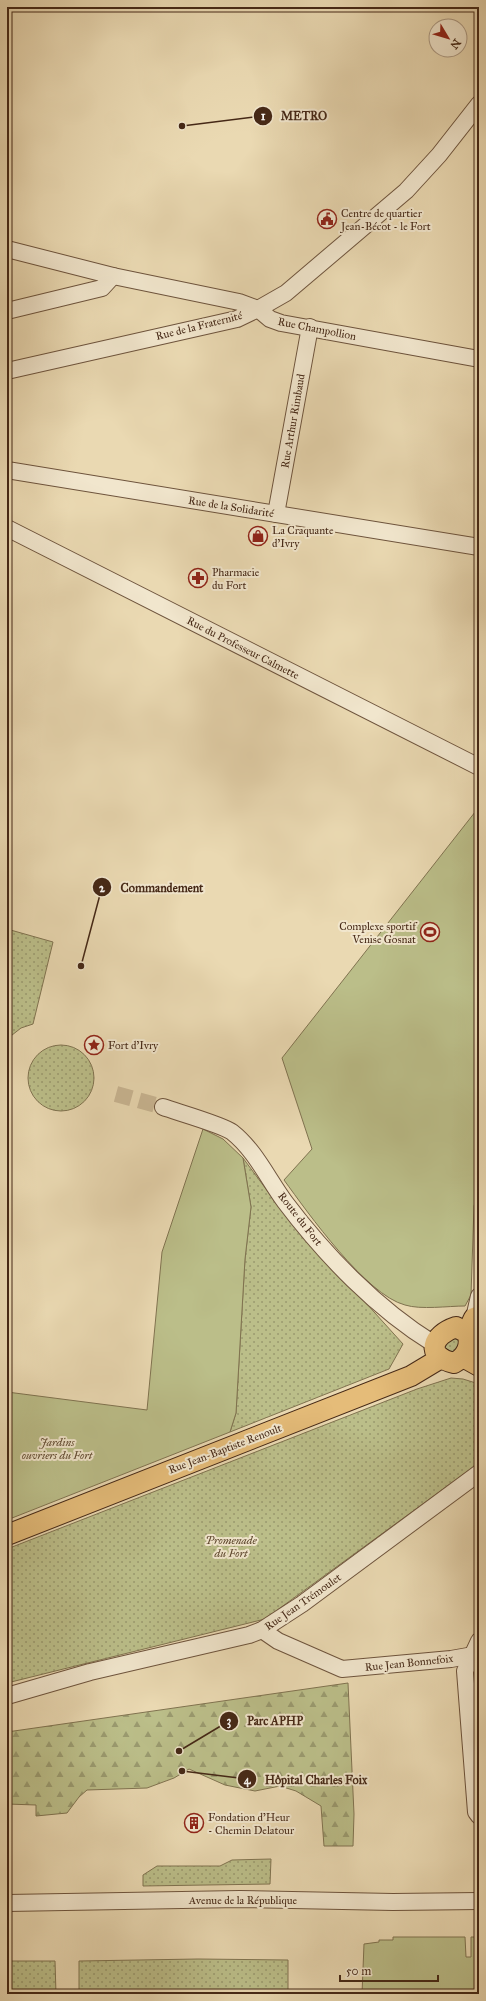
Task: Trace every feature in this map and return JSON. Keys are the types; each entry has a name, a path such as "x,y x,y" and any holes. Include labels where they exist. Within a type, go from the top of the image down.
{"main road":[{"name":"Rue Jean-Baptiste Renoult","path":"7,1535 411,1376 438,1351 438,1337 456,1327 473,1322"},
{"path":"438,1351 454,1362 471,1361 469,1342 473,1322"}],"street":[{"name":"Rue de la Fraternité","path":"7,371 237,319 258,310 286,293 406,191 439,155 479,104"},
{"name":"Rue Champollion","path":"7,249 113,276 239,302 258,310 270,319 281,323 310,327 479,359"},
{"path":"7,311 102,288 113,276"},
{"name":"Rue Arthur Rimbaud","path":"276,514 310,327"},
{"name":"Rue de la Solidarité","path":"7,470 479,547"},
{"name":"Rue du Professeur Calmette","path":"7,528 479,767"},
{"name":"Route du Fort","path":"163,1107 231,1131 250,1150 285,1201 329,1257 408,1327 438,1351"},
{"path":"473,1322 479,1296"},
{"name":"Rue Jean Trémoulet","path":"7,1696 90,1672 249,1635 262,1630 302,1604 479,1474"},
{"name":"Rue Jean Bonnefoix","path":"262,1630 278,1642 342,1669 451,1659 477,1650"},
{"name":"Rue Jean Bonnefoix","path":"477,1650 465,1670 476,1812 479,1816"},
{"name":"Avenue de la République","path":"7,1903 240,1899 393,1902 479,1901"}],"green space":[{"name":"Complexe sportif Venise Gosnat","path":"479,807 479,1189 474,1206 471,1295 465,1306 427,1308 405,1305 390,1298 373,1286 339,1251 284,1180 312,1149 282,1058"},
{"path":"7,929 53,942 33,1024 21,1028 7,1039"},
{"path":"61,1045 74,1048 84,1055 91,1065 94,1078 91,1091 84,1101 74,1108 61,1111 48,1108 38,1101 31,1091 28,1078 31,1065 38,1055 48,1048"},
{"name":"Jardins ouvriers du Fort","path":"203,1129 223,1139 243,1158 251,1207 245,1259 236,1413 230,1432 7,1520 7,1392 147,1410 162,1252"},
{"path":"243,1158 280,1208 403,1344 389,1369 230,1432 236,1413 245,1259 251,1207"},
{"path":"458,1337 460,1345 453,1352 445,1348 444,1342"},
{"name":"Promenade du Fort","path":"451,1378 463,1379 479,1384 479,1463 265,1619 7,1683 7,1549 417,1389"},
{"path":"348,1683 354,1814 353,1846 324,1846 321,1806 296,1791 280,1786 255,1791 225,1785 189,1769 174,1778 147,1788 87,1790 79,1797 67,1813 36,1816 36,1805 7,1804 7,1732"},
{"path":"271,1859 270,1884 143,1886 143,1875 157,1866 220,1866 232,1860"},
{"path":"393,1937 465,1937 466,1957 471,1957 471,1937 478,1937 479,1994 362,1994 364,1944 379,1942 379,1940 393,1940"},
{"path":"198,1959 288,1960 288,1994 79,1994 79,1961"},
{"path":"7,1961 55,1961 56,1994 7,1994"}],"tunnel":[{"path":"116,1094 163,1107"}],"place":[{"name":"METRO","path":"182,126"},
{"name":"Centre de quartier Jean-Bécot - le Fort","path":"327,219"},
{"name":"La Craquante d'Ivry","path":"258,536"},
{"name":"Pharmacie du Fort","path":"198,578"},
{"name":"Complexe sportif Venise Gosnat","path":"430,932"},
{"name":"Commandement","path":"81,966"},
{"name":"Fort d'Ivry","path":"94,1045"},
{"name":"Parc APHP","path":"179,1751"},
{"name":"Hôpital Charles Foix","path":"182,1771"},
{"name":"Fondation d'Heur - Chemin Delatour","path":"194,1823"}]}
